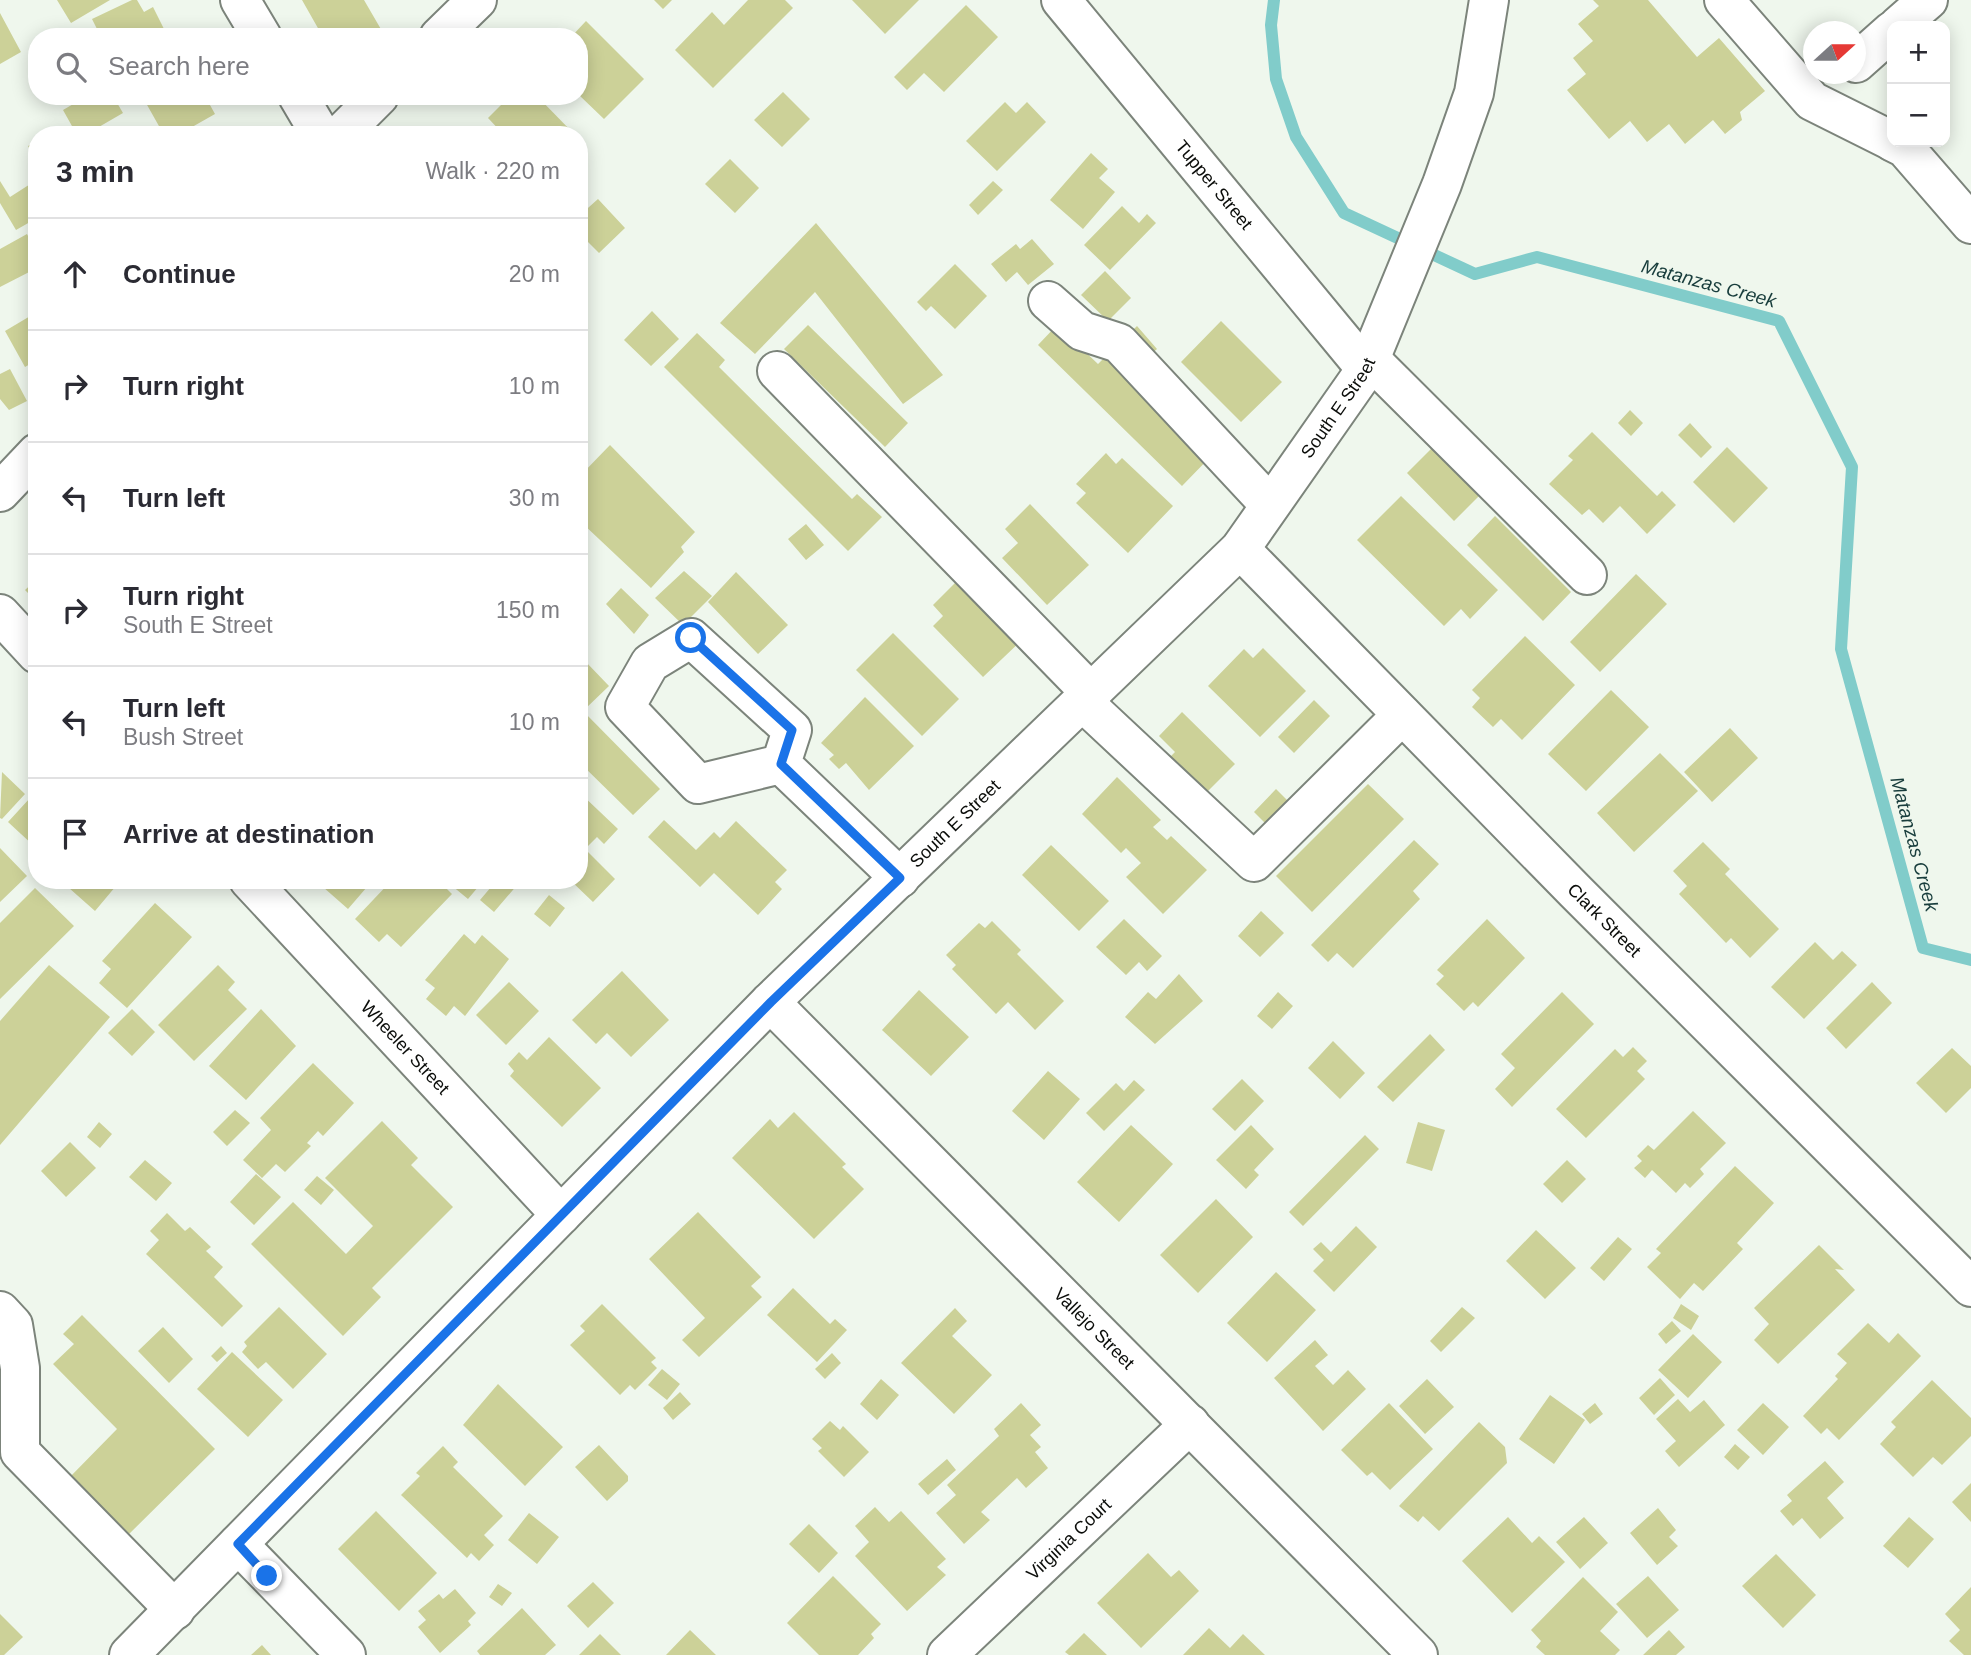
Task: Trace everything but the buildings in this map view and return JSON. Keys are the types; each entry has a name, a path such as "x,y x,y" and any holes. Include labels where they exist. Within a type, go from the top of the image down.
{"street":[{"path":"240,0 257,28"},
{"path":"448,28 477,0"},
{"name":"Tupper Street","path":"1061,0 1368,364 1587,575"},
{"name":"South E Street","path":"129,1655 771,1002 1240,549 1368,364 1442,184 1474,93 1489,0"},
{"path":"1724,0 1812,101 1887,139"},
{"path":"1904,21 1928,0"},
{"path":"1866,54 1887,35"},
{"path":"1812,101 1832,84"},
{"path":"303,105 316,126"},
{"path":"349,126 370,105"},
{"path":"1903,147 1971,224"},
{"path":"1048,301 1082,331 1119,343 1270,505"},
{"path":"777,372 1088,698 1254,862 1402,715"},
{"path":"0,492 28,462"},
{"name":"Clark Street","path":"1240,549 1971,1287"},
{"path":"0,614 28,644"},
{"path":"781,764 900,878"},
{"name":"Wheeler Street","path":"257,889 561,1215"},
{"name":"Vallejo Street","path":"771,1002 1418,1655"},
{"path":"0,1311 13,1325 20,1368 20,1452 175,1609"},
{"name":"Virginia Court","path":"947,1655 1190,1424"},
{"path":"238,1544 346,1655"}],"waterway":[{"name":"Matanzas Creek","path":"1274,0 1271,25 1276,79 1296,137 1344,213 1475,274 1537,257 1779,321 1852,467 1841,649 1923,948 1971,960"}],"route":[{"path":"267,1576 238,1544 771,1002 900,878 781,764 792,730 691,638"}]}
